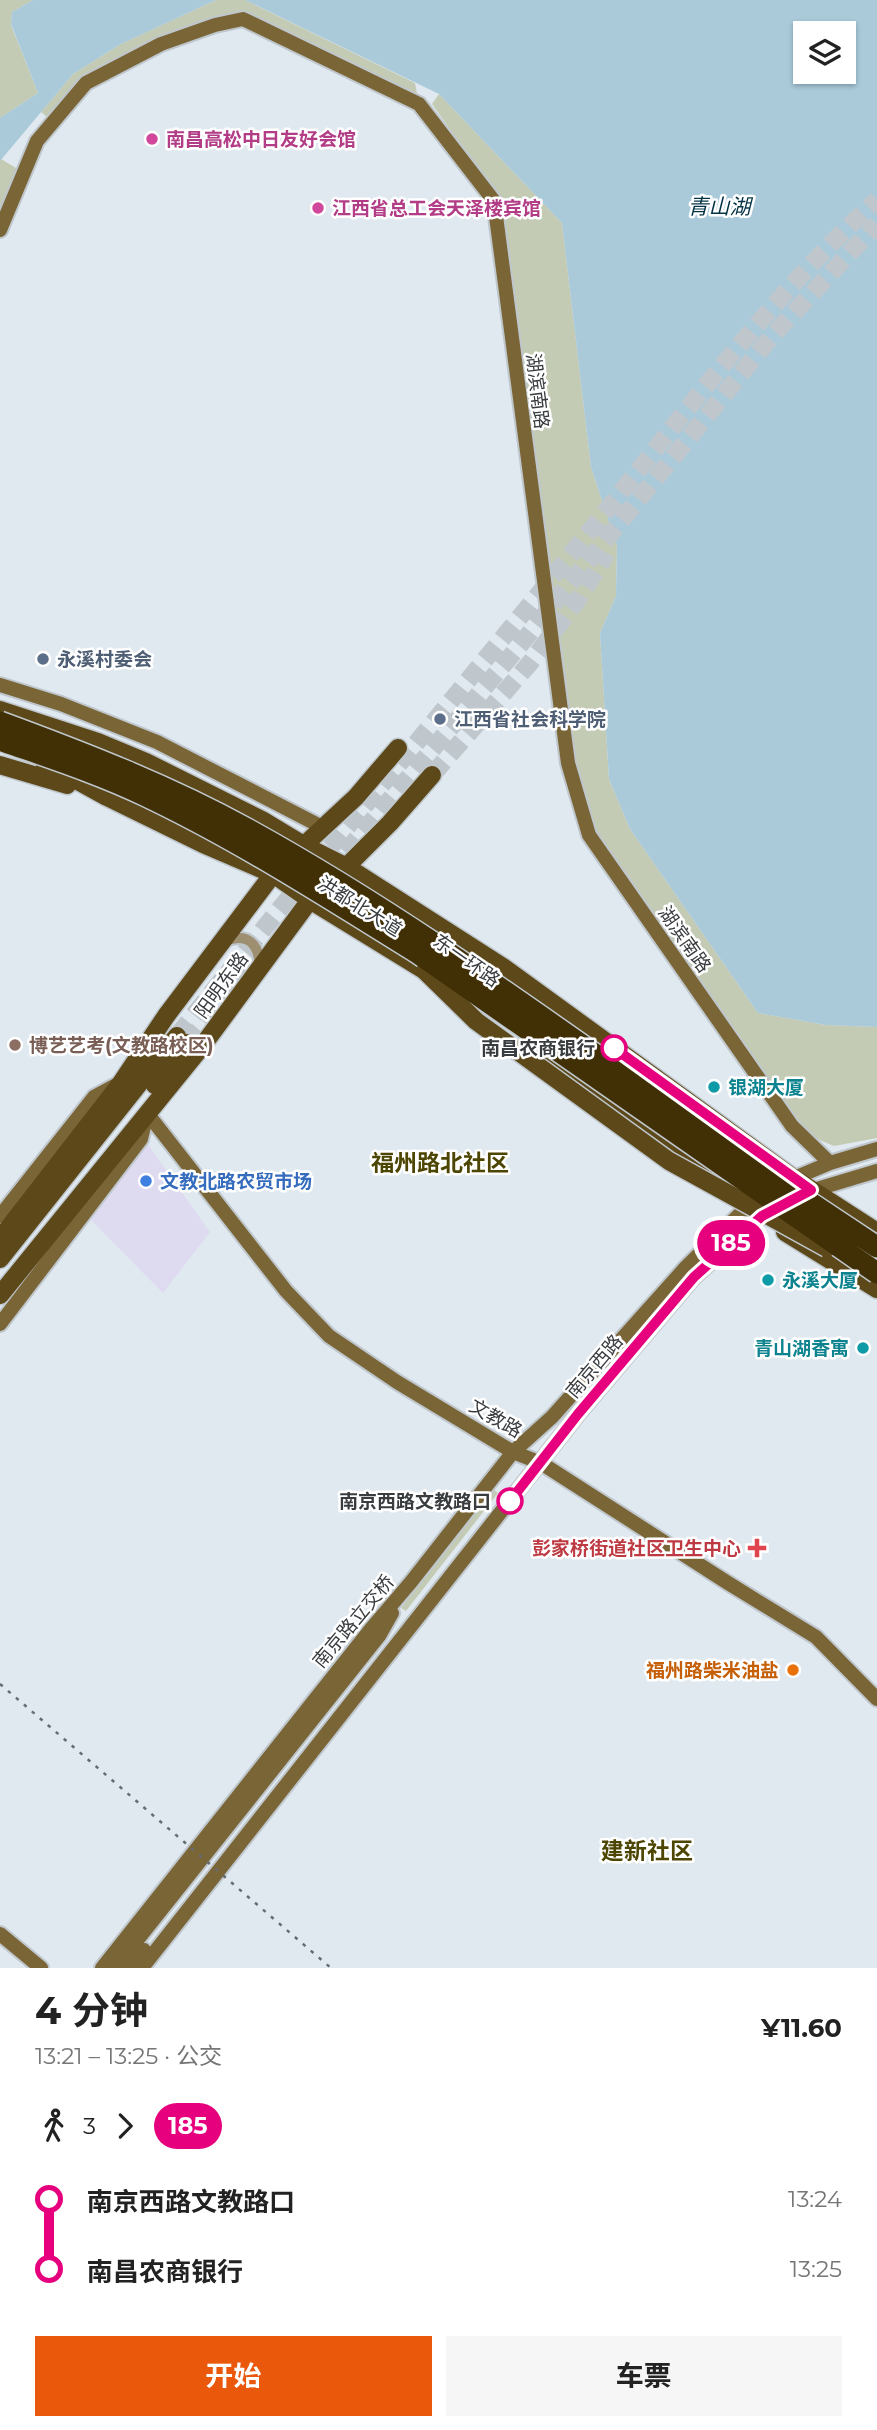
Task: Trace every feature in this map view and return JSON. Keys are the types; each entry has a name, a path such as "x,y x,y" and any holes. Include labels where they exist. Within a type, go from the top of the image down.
{"highway":[{"name":"东一环路","path":"0,722 150,781 246,829 347,888 495,983 703,1130 877,1247"},
{"name":"东一环路","path":"0,740 142,794 238,844 342,906 416,952 877,1274"}],"main road":[{"path":"0,703 79,727 146,754 239,799 262,820"},
{"name":"洪都北大道","path":"0,710 98,742 156,767 262,820 347,867 503,967 792,1177 877,1232"},
{"name":"阳明东路","path":"0,1239 121,1083 166,1016 273,874 356,797 398,748"},
{"name":"洪都北大道","path":"0,749 60,771 107,797 273,874 475,1003 798,1242 877,1289"},
{"path":"0,765 107,797"},
{"name":"阳明东路","path":"0,1295 203,1045 310,900 347,867 432,775"},
{"path":"425,971 475,1021 669,1161 877,1274"},
{"path":"0,1259 182,1040 0,1283"}],"street":[{"name":"湖滨南路","path":"0,230 37,141 86,83 161,44 215,25 243,19 419,104 494,201 568,763 589,835 792,1126 830,1163"},
{"path":"0,685 61,704 158,742 324,828"},
{"path":"222,942 236,937 250,941 260,952 260,967"},
{"path":"0,1216 94,1097 121,1083"},
{"path":"0,1324 141,1139 146,1113"},
{"name":"文教路","path":"146,1113 286,1291 329,1336 397,1382 513,1452 541,1463 816,1637 877,1699"},
{"name":"南京西路","path":"411,1582 513,1452 552,1417 686,1267 792,1177 877,1149"},
{"name":"南京西路","path":"433,1597 578,1414 694,1277 755,1211 811,1190 877,1171"},
{"name":"南京路立交桥","path":"102,1968 369,1630 411,1582"},
{"name":"南京路立交桥","path":"116,1968 379,1636 411,1582"},
{"path":"130,1968 389,1641 433,1597"},
{"path":"142,1968 433,1597"},
{"path":"0,1934 41,1968"}],"shaded area":[{"name":"文教北路农贸市场","path":"147,1143 210,1232 163,1293 91,1220"}],"green space":[{"path":"0,0 33,0 12,12 11,25 38,93 0,118"},
{"path":"216,0 245,0 415,83 419,104 243,19 215,25 86,83 52,121 41,112 73,74 121,44"},
{"path":"439,94 562,223 591,467 617,546 616,596 600,633 609,779 630,829 758,1013 826,1025 877,1027 877,1138 834,1146 808,1135 594,832 578,773 569,725 498,197 432,104"},
{"path":"1,159 21,171 0,215 0,161"},
{"path":"493,1489 498,1493 406,1611 401,1608"}],"water":[{"path":"33,0 216,0 121,44 73,74 0,161 0,118 38,93 11,24 12,12"},
{"name":"青山湖","path":"245,0 877,0 877,1027 826,1025 758,1013 630,829 609,779 600,633 616,596 617,546 591,467 562,223 439,94"}],"tunnel":[{"path":"177,1036 720,368 796,281 877,200"},
{"path":"328,873 515,651 771,337 877,224"},
{"path":"432,775 530,663 577,601 607,553"},
{"path":"187,1043 265,949"}],"railway":[{"path":"0,1684 331,1968"}],"bus line":[{"name":"185","path":"510,1501 578,1414 694,1277 762,1216 811,1190 614,1048"}],"place":[{"name":"南昌高松中日友好会馆","path":"152,139"},
{"name":"江西省总工会天泽楼宾馆","path":"318,208"},
{"name":"永溪村委会","path":"43,659"},
{"name":"江西省社会科学院","path":"440,719"},
{"name":"博艺艺考(文教路校区)","path":"15,1045"},
{"name":"南昌农商银行","path":"614,1048"},
{"name":"银湖大厦","path":"714,1087"},
{"name":"文教北路农贸市场","path":"146,1181"},
{"name":"永溪大厦","path":"768,1280"},
{"name":"青山湖香寓","path":"863,1348"},
{"name":"南京西路文教路口","path":"510,1501"},
{"name":"彭家桥街道社区卫生中心","path":"757,1548"},
{"name":"福州路柴米油盐","path":"793,1670"}],"district":[{"name":"福州路北社区","path":"440,1163"},
{"name":"建新社区","path":"647,1851"}]}
